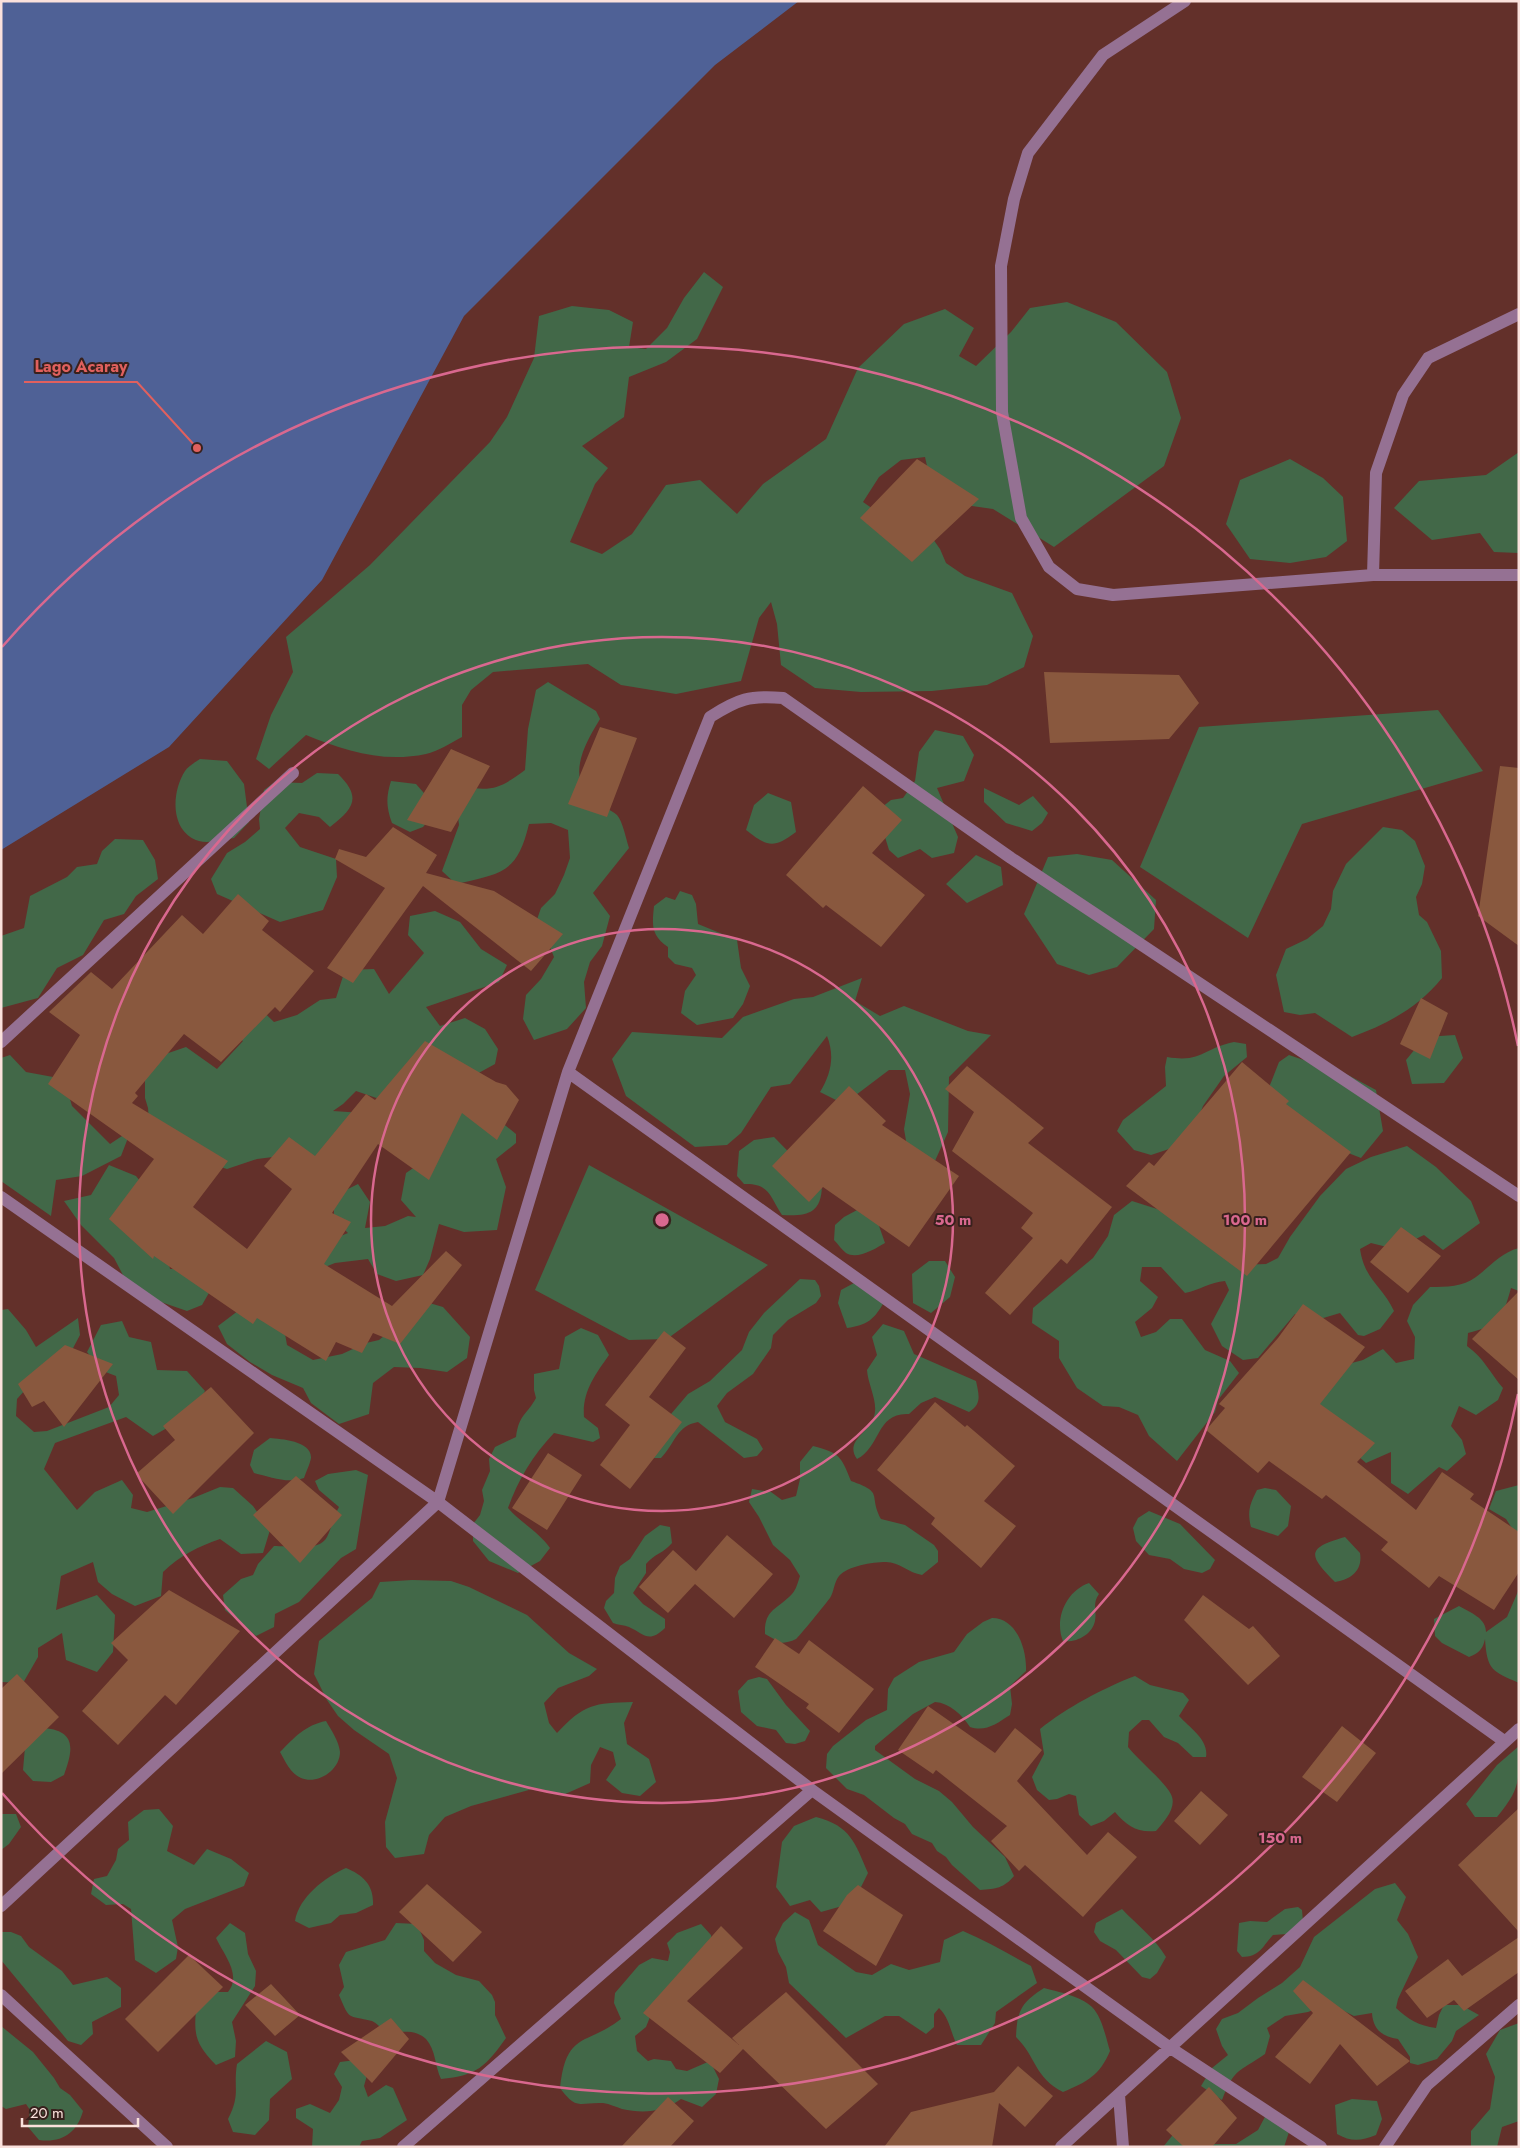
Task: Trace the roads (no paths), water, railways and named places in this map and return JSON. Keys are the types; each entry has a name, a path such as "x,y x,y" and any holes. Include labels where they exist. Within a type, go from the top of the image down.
{"street":[{"path":"1185,1 1103,55 1028,153 1014,199 1001,266 1002,412 1020,518 1049,567 1077,589 1113,595 1373,575 1519,575"},
{"path":"1373,575 1376,473 1403,395 1428,358 1519,314"},
{"path":"1,1906 438,1502 568,1072 710,717 731,703 758,696 783,698 1019,863 1519,1196"},
{"path":"1,1042 293,773"},
{"path":"568,1072 1504,1741"},
{"path":"1,1197 438,1502 812,1790 1169,2047 1321,2147"},
{"path":"1061,2147 1519,1729"},
{"path":"403,2147 812,1790"},
{"path":"1,1994 167,2147"},
{"path":"1385,2147 1427,2085 1519,2005"},
{"path":"1119,2095 1123,2147"}],"water":[{"path":"1,1 799,1 715,65 464,316 322,580 169,747 1,850"}],"place":[{"name":"Lago Acaray","path":"197,448"}]}
